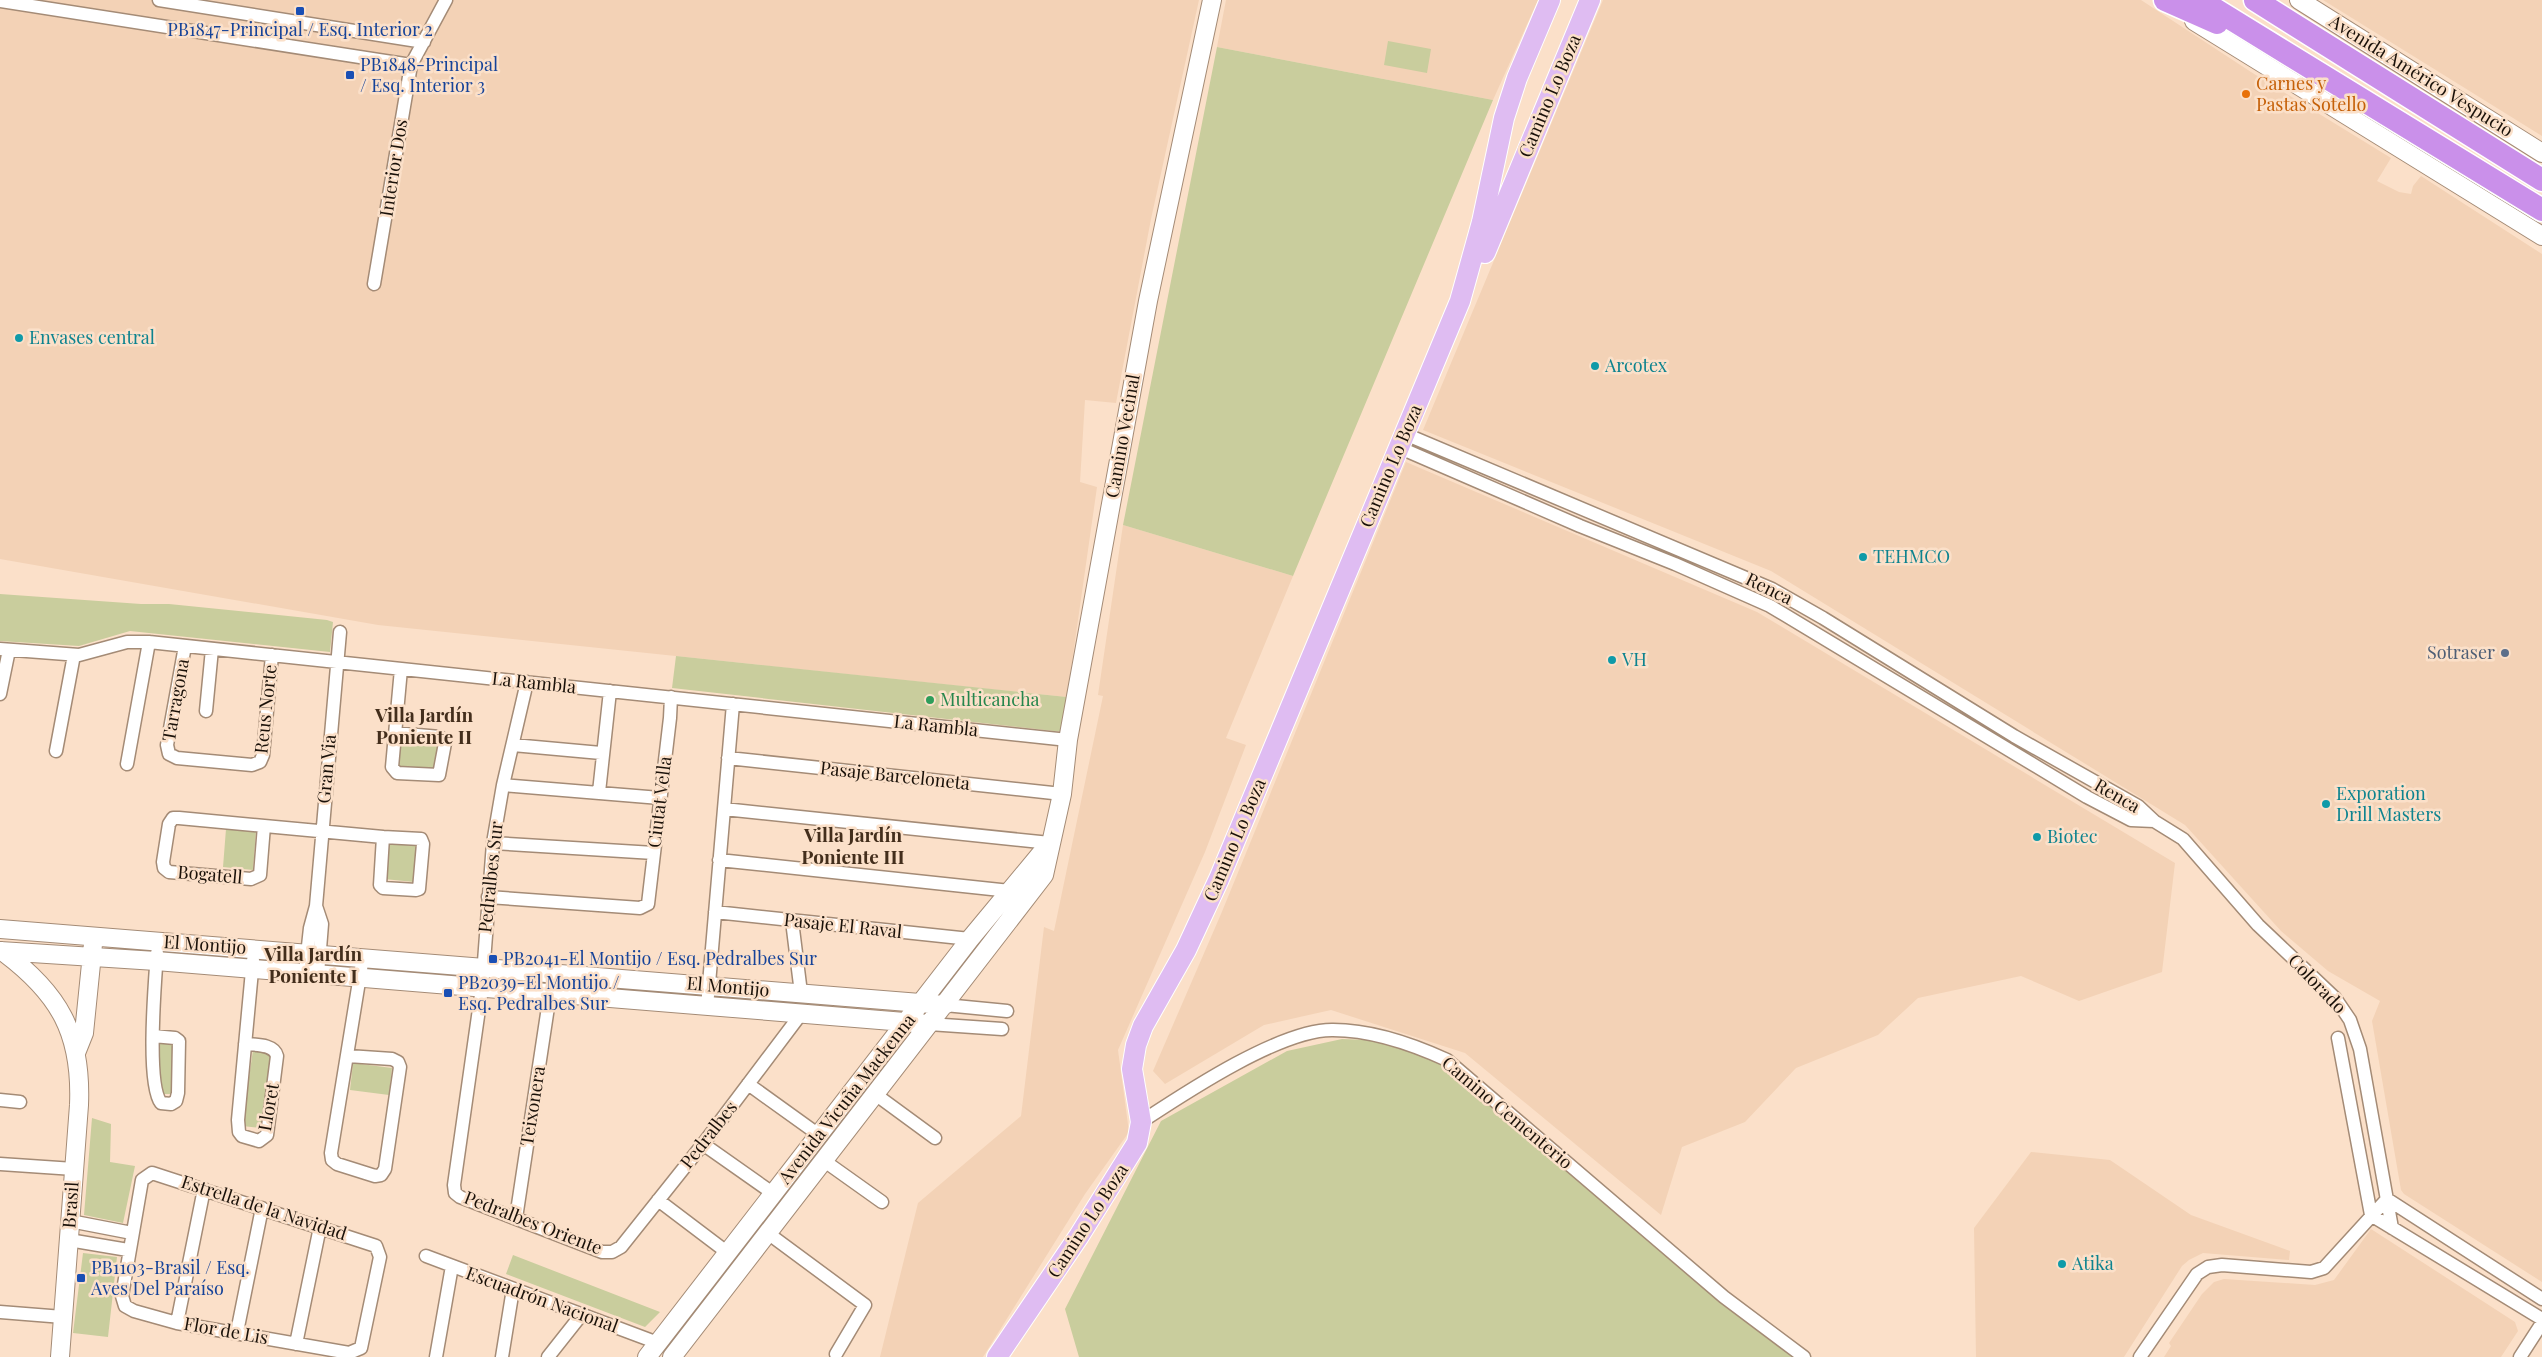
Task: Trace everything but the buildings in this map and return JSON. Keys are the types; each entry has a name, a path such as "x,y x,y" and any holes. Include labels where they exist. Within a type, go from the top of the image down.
{"highway":[{"path":"2164,0 2304,62"},
{"path":"2200,0 2304,62 2542,210"},
{"path":"2255,0 2542,180"},
{"path":"2268,0 2307,34"}],"main road":[{"name":"Camino Lo Boza","path":"1460,301 1480,230 1492,164 1506,111 1517,78 1550,0"},
{"name":"Camino Lo Boza","path":"997,1357 1133,1152 1140,1135 1141,1122 1132,1069 1133,1054 1139,1035 1173,975 1204,914 1401,440 1460,301 1485,253 1590,0"}],"street":[{"path":"159,0 424,42"},
{"name":"Interior Dos","path":"374,284 410,65 446,0"},
{"name":"Camino Vecinal","path":"1044,874 1062,794 1068,740 1148,301 1212,0"},
{"path":"2164,0 2542,236"},
{"name":"Avenida Américo Vespucio","path":"2299,0 2542,152"},
{"path":"0,1 410,65"},
{"name":"Renca","path":"1401,440 1505,476 1756,581 1806,607 2095,784 2138,806 2154,821"},
{"name":"Renca","path":"1401,440 1499,491 1675,564 1770,606 2087,797 2131,820 2154,821"},
{"path":"1499,491 1505,476"},
{"path":"1675,564 1681,549"},
{"name":"Gran Via","path":"312,974 314,953 322,924 316,906 340,632"},
{"name":"La Rambla","path":"5,650 74,655 90,654 127,642 149,642 1068,740"},
{"path":"127,764 149,642"},
{"name":"Tarragona","path":"185,646 167,745 169,754 174,758 252,765 260,762"},
{"path":"206,711 212,649"},
{"path":"0,694 5,650"},
{"path":"56,751 74,655"},
{"name":"Reus Norte","path":"260,762 263,755 272,655"},
{"path":"395,733 440,737 445,743 439,775 435,777 393,771 395,733 401,669"},
{"name":"Pedralbes Sur","path":"455,1193 454,1185 482,988 482,966 493,843 503,785 527,682"},
{"path":"599,792 601,753 610,691"},
{"name":"Ciutat Vella","path":"488,897 646,907 649,901 671,697"},
{"path":"706,1007 733,704"},
{"path":"513,745 601,753"},
{"name":"Pasaje Barceloneta","path":"728,758 1062,794"},
{"path":"2087,797 2095,784"},
{"path":"503,785 660,798"},
{"path":"724,809 1050,843"},
{"name":"Bogatell","path":"264,826 262,867 260,875 251,879 169,872 164,868 162,862 169,824 173,818 421,839 423,844 419,889 383,888 380,885 383,836"},
{"name":"Colorado","path":"2154,821 2183,839 2258,925 2343,1008 2353,1026 2360,1049 2392,1228"},
{"path":"493,843 654,853"},
{"name":"Avenida Vicuña Mackenna","path":"647,1357 970,939 1050,843"},
{"path":"719,860 1010,891"},
{"name":"Avenida Vicuña Mackenna","path":"672,1357 769,1234 1044,874"},
{"name":"Pasaje El Raval","path":"715,912 970,939"},
{"path":"792,921 802,993"},
{"name":"El Montijo","path":"0,929 482,966 1007,1010"},
{"name":"Brasil","path":"76,1053 84,1033 94,936"},
{"path":"153,1036 175,1038 179,1041 178,1093 176,1101 171,1104 161,1102 155,1091 153,1036 157,941"},
{"name":"Lloret","path":"245,1044 270,1047 276,1051 277,1056 266,1135 259,1141 242,1136 238,1132 245,1044 255,949"},
{"name":"El Montijo","path":"1,950 156,961 905,1023 1002,1029"},
{"name":"Brasil","path":"1,950 39,982 55,1000 70,1029 76,1053 80,1092 60,1357"},
{"path":"348,1056 392,1060 398,1062 400,1068 386,1170 380,1176 337,1164 332,1160 331,1153 363,957"},
{"name":"Teixonera","path":"516,1218 550,994"},
{"name":"Pedralbes","path":"612,1252 620,1247 703,1144 801,1014"},
{"name":"Camino Cementerio","path":"1141,1122 1189,1090 1236,1065 1285,1040 1310,1033 1331,1030 1352,1031 1423,1049 1447,1060 1724,1297 1804,1357"},
{"name":"Colorado","path":"2338,1038 2371,1215"},
{"path":"748,1084 820,1135"},
{"path":"875,1094 935,1138"},
{"path":"0,1100 20,1102"},
{"path":"703,1144 774,1194"},
{"path":"824,1160 882,1202"},
{"path":"0,1164 74,1169"},
{"name":"Estrella de la Navidad","path":"132,1233 142,1180 148,1174 157,1173 372,1244 378,1249 380,1257 363,1344 358,1351"},
{"path":"177,1323 204,1190"},
{"name":"Pedralbes Oriente","path":"455,1193 460,1197 602,1252 612,1252"},
{"path":"2140,1357 2197,1274 2208,1267 2222,1265 2311,1272 2324,1268 2387,1198 2542,1299"},
{"path":"658,1200 728,1253"},
{"path":"237,1332 262,1208"},
{"path":"2371,1215 2482,1282 2542,1321 2520,1357"},
{"path":"69,1240 128,1250 132,1233 70,1221"},
{"path":"753,1222 865,1305 836,1354"},
{"path":"296,1344 320,1227"},
{"name":"Flor de Lis","path":"128,1250 122,1296 126,1306 134,1311 177,1323 349,1353 358,1351"},
{"name":"Escuadrón Nacional","path":"426,1256 658,1343"},
{"path":"436,1357 452,1266"},
{"path":"2482,1282 2491,1266"},
{"path":"502,1357 513,1289"},
{"path":"687,1307 702,1319"},
{"path":"0,1312 63,1317"},
{"path":"548,1357 582,1314"}],"shaded area":[{"path":"0,0 1199,0 1151,219 1116,403 1085,400 1080,482 1097,487 1067,697 378,625 0,559"},
{"path":"1226,0 1538,0 1493,100 1217,47"},
{"path":"1603,0 2141,0 2251,72 2391,158 2377,181 2399,192 2411,194 2413,186 2421,176 2542,254 2542,1282 2404,1194 2401,1190 2372,1021 2380,1001 2328,971 2281,931 2185,825 1771,571 1423,430"},
{"path":"2323,0 2542,0 2542,136"},
{"path":"1406,462 1757,612 2175,863 2162,972 2079,1001 2021,976 1918,998 1878,1035 1796,1068 1745,1122 1682,1147 1661,1215 1465,1053 1331,1010 1264,1025 1165,1084 1153,1071 1221,914"},
{"path":"1123,525 1293,576 1226,738 1246,745 1205,852 1118,1050 1129,1132 1085,1194 983,1357 880,1357 918,1203 1021,1116 1044,927 1054,931 1103,696 1098,695"},
{"path":"2031,1152 2110,1160 2191,1215 2290,1251 2289,1260 2203,1253 2189,1260 2182,1266 2124,1357 1976,1357 1974,1228"},
{"path":"2371,1229 2515,1322 2518,1331 2501,1357 2164,1357 2171,1346 2169,1343 2202,1294 2214,1282 2224,1279 2315,1285 2334,1280"}],"green space":[{"path":"1388,41 1431,49 1427,73 1384,65"},
{"path":"1217,47 1493,100 1293,576 1123,525"},
{"path":"0,594 141,604 169,604 327,620 333,622 330,652 130,631 79,646 0,641"},
{"path":"676,656 1067,697 1063,732 672,688"},
{"path":"400,737 438,741 436,771 397,767"},
{"path":"226,829 256,831 253,870 223,867"},
{"path":"387,841 417,843 414,882 384,879"},
{"path":"1342,1039 1369,1040 1429,1053 1458,1072 1797,1357 1079,1357 1065,1309 1161,1121 1287,1051"},
{"path":"159,1041 175,1041 174,1094 159,1094"},
{"path":"253,1050 272,1053 261,1128 242,1126"},
{"path":"353,1063 392,1068 389,1095 350,1090"},
{"path":"92,1118 111,1124 110,1162 135,1166 123,1223 84,1215"},
{"path":"83,1253 117,1257 108,1337 73,1333"},
{"path":"513,1255 660,1312 645,1327 506,1274"}],"place":[{"name":"PB1847-Principal / Esq. Interior 2","path":"300,11"},
{"name":"PB1848-Principal / Esq. Interior 3","path":"350,75"},
{"name":"Carnes y Pastas Sotello","path":"2246,94"},
{"name":"Envases central","path":"19,338"},
{"name":"Arcotex","path":"1595,366"},
{"name":"TEHMCO","path":"1863,557"},
{"name":"Sotraser","path":"2505,653"},
{"name":"VH","path":"1612,660"},
{"name":"Multicancha","path":"930,700"},
{"name":"Exporation Drill Masters","path":"2326,804"},
{"name":"Biotec","path":"2037,837"},
{"name":"PB2041-El Montijo / Esq. Pedralbes Sur","path":"493,959"},
{"name":"PB2039-El Montijo / Esq. Pedralbes Sur","path":"448,993"},
{"name":"Atika","path":"2062,1264"},
{"name":"PB1103-Brasil / Esq. Aves Del Paraíso","path":"81,1278"}],"district":[{"name":"Villa Jardín Poniente II","path":"424,726"},
{"name":"Villa Jardín Poniente III","path":"853,846"},
{"name":"Villa Jardín Poniente I","path":"313,965"}]}
